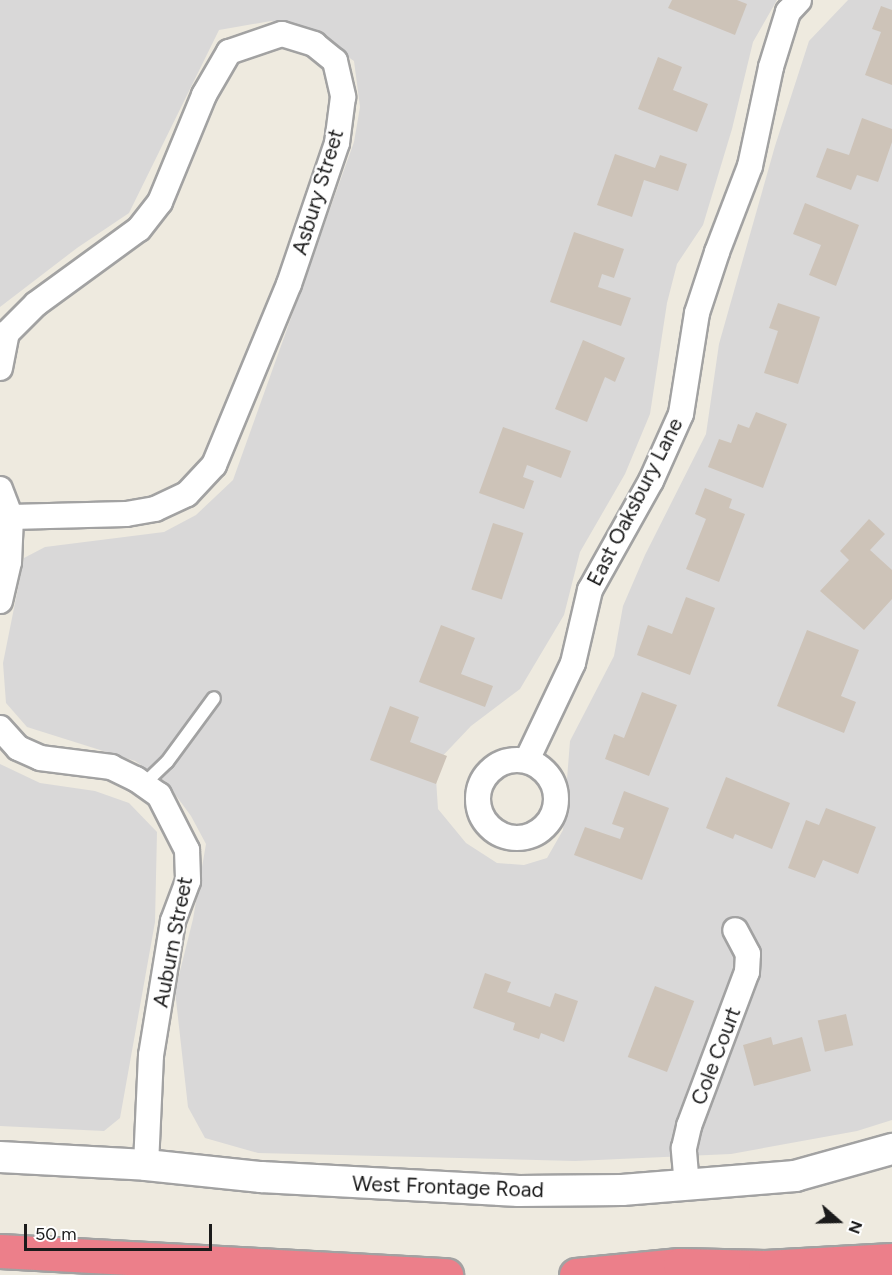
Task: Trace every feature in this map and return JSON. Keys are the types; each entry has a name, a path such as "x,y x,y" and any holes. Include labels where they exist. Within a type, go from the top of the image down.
{"highway":[{"path":"0,1251 446,1275"},
{"path":"576,1275 680,1265 765,1267 892,1260"}],"street":[{"name":"East Oaksbury Lane","path":"527,760 573,663 590,590 651,481 681,414 697,313 717,252 750,166 771,67 788,12 799,0"},
{"name":"Asbury Street","path":"4,332 36,304 139,229 160,202 204,95 229,52 282,34 314,44 334,61 343,98 337,143 289,284 214,465 187,494 155,509 126,514 11,517"},
{"path":"0,368 4,332"},
{"path":"0,489 11,517 9,562 0,601"},
{"name":"Auburn Street","path":"0,728 18,748 40,759 111,767 144,784 159,795 187,850 188,881 173,921 151,1055 146,1165"},
{"name":"Cole Court","path":"687,1186 684,1148 689,1126 747,972 748,954 735,930"},
{"name":"West Frontage Road","path":"0,1157 146,1165 261,1178 462,1190 622,1190 795,1176 892,1149"}],"lane":[{"path":"144,784 167,762 214,698"}],"shaded area":[{"path":"0,0 777,0 753,42 732,129 703,225 677,264 667,303 650,414 625,474 580,552 564,615 520,689 471,726 435,764 438,809 466,843 497,863 524,865 547,858 563,830 570,741 614,656 623,606 645,555 706,434 719,344 775,146 809,41 848,0 892,0 892,1120 857,1131 731,1154 575,1161 258,1153 205,1138 188,1107 175,991 193,919 206,844 191,816 166,782 135,761 27,727 6,703 3,663 24,558 45,547 164,532 196,515 233,480 354,142 360,107 354,61 312,32 271,21 219,30 129,213 77,248 0,307"},
{"path":"0,764 40,783 95,791 129,803 157,832 155,922 120,1118 104,1131 0,1126"}],"building":[{"path":"672,0 737,0 747,4 735,35 668,8"},
{"path":"881,6 892,10 892,85 865,75 881,32 872,29"},
{"path":"658,57 682,67 673,90 708,104 697,132 638,109"},
{"path":"862,118 892,129 892,142 878,182 857,175 851,190 816,177 827,148 849,155"},
{"path":"615,154 655,168 660,155 687,164 678,191 644,180 632,217 597,205"},
{"path":"805,203 859,225 836,286 809,275 821,245 793,234"},
{"path":"574,232 624,249 614,278 602,274 598,287 631,298 621,326 550,302"},
{"path":"778,303 820,317 798,384 764,373 778,331 769,328"},
{"path":"583,340 625,358 615,382 605,377 587,422 555,409"},
{"path":"756,412 787,424 763,488 708,467 719,439 731,443 738,424 749,428"},
{"path":"503,427 571,451 561,478 527,465 523,477 534,481 524,509 479,493"},
{"path":"705,488 732,499 729,508 745,514 719,582 686,569 706,519 695,514"},
{"path":"869,519 885,534 870,550 892,570 892,599 864,630 820,591 849,560 840,551"},
{"path":"493,523 523,533 502,599 471,590"},
{"path":"686,597 715,608 690,675 637,655 648,625 672,634"},
{"path":"441,625 475,638 461,674 493,686 485,707 419,682"},
{"path":"807,630 859,650 841,696 856,702 844,733 777,706"},
{"path":"642,692 677,705 649,776 605,759 614,734 624,738"},
{"path":"390,706 419,717 410,742 447,756 436,784 370,760"},
{"path":"726,777 790,803 772,849 735,834 733,839 706,828"},
{"path":"624,791 669,808 642,880 574,855 585,827 620,839 624,828 612,824"},
{"path":"826,808 876,827 858,874 823,860 815,878 788,868 806,820 819,825"},
{"path":"485,973 511,982 507,992 550,1007 555,993 578,1001 564,1042 541,1033 539,1039 513,1030 515,1023 473,1008"},
{"path":"655,986 694,1001 667,1072 628,1057"},
{"path":"846,1014 853,1045 825,1052 818,1021"},
{"path":"771,1037 773,1045 802,1037 811,1071 754,1086 743,1045"}]}
